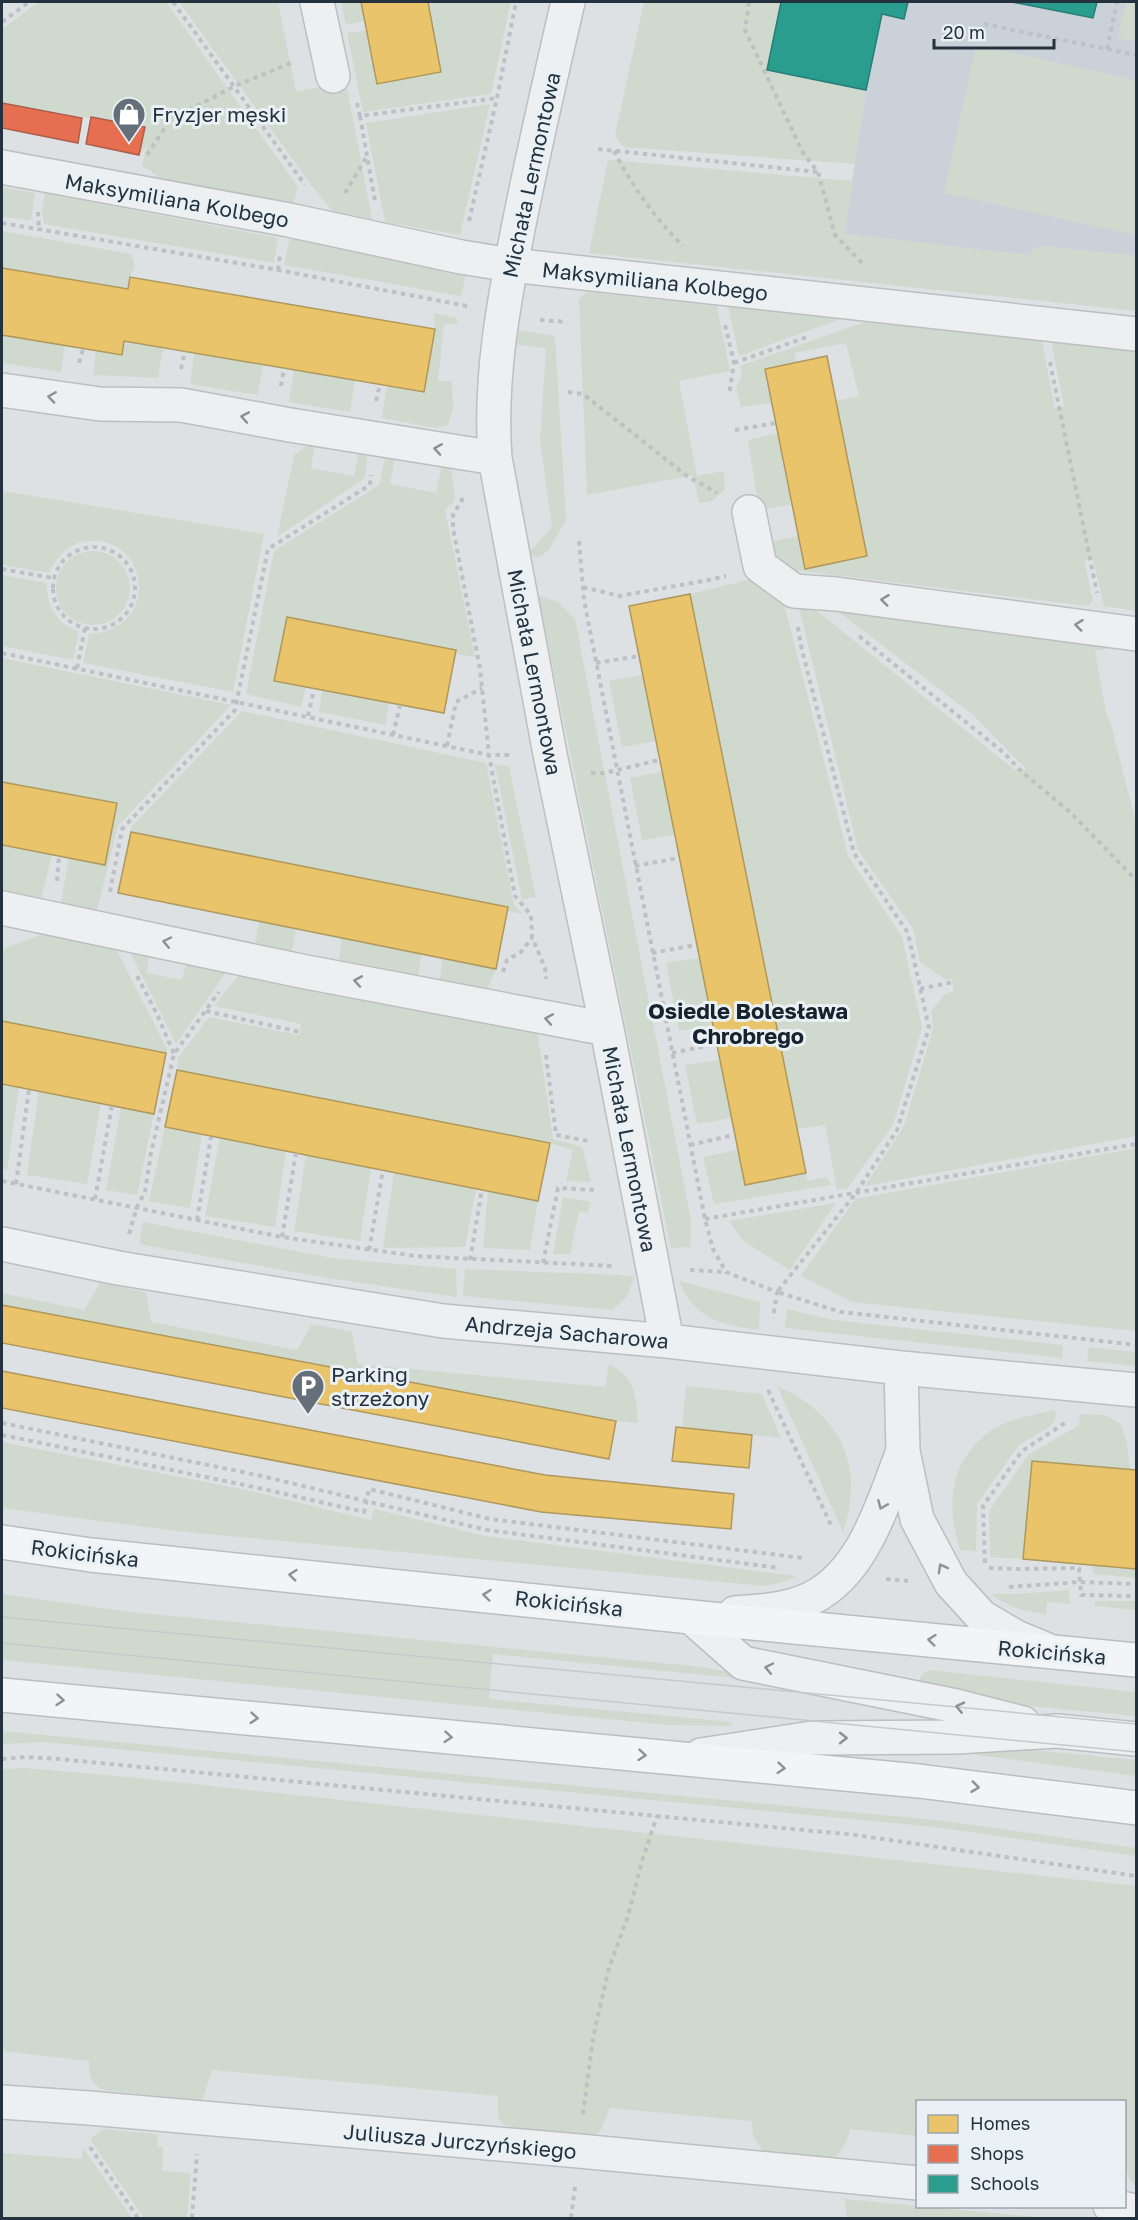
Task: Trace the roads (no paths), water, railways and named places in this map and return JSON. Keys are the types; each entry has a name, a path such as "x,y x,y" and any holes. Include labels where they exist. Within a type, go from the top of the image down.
{"main road":[{"name":"Rokicińska","path":"2,1542 91,1555 1137,1660"},
{"path":"2,1695 919,1781 1137,1808"}],"street":[{"path":"317,2 338,73"},
{"name":"Michała Lermontowa","path":"568,2 536,143 502,313 494,393 495,458 550,754 607,1029 667,1341"},
{"name":"Maksymiliana Kolbego","path":"2,167 511,265 1137,334"},
{"path":"2,390 100,404 181,405 495,458"},
{"path":"748,512 760,566 794,591 836,594 1137,634"},
{"path":"2,908 302,971 607,1029"},
{"name":"Andrzeja Sacharowa","path":"2,1244 118,1268 443,1321 667,1341 901,1368 1137,1390"},
{"path":"901,1368 903,1451 917,1519 951,1583 982,1617 1016,1637 1052,1652"},
{"path":"691,1617 776,1609 812,1598 850,1565 868,1537 903,1451"},
{"path":"691,1617 743,1663 956,1706 1057,1731 1137,1739"},
{"path":"681,1758 812,1738 957,1737 1057,1731"},
{"name":"Juliusza Jurczyńskiego","path":"2,2102 579,2151 916,2183"},
{"path":"1121,2208 1137,2211"}],"tram line":[{"path":"2,1617 1136,1724"},
{"path":"2,1643 1136,1752"}],"place":[{"name":"Fryzjer męski","path":"129,143"},
{"name":"Parking strzeżony","path":"308,1415"}],"district":[{"name":"Osiedle Bolesława Chrobrego","path":"748,1022"}]}
